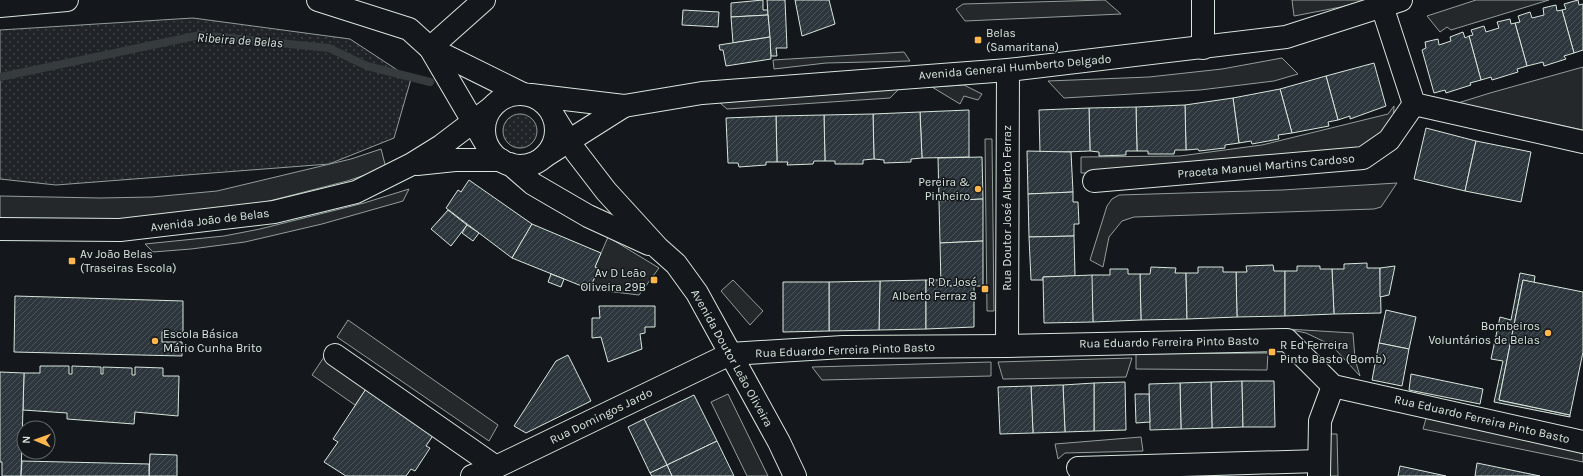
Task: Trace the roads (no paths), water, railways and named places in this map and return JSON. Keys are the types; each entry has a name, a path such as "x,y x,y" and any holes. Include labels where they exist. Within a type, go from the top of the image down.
{"street":[{"path":"0,6 67,0"},
{"path":"318,0 409,29 430,48 526,94"},
{"path":"430,48 484,0"},
{"path":"1203,0 1203,48"},
{"path":"1392,3 1414,104 1583,142"},
{"name":"Avenida General Humberto Delgado","path":"526,94 624,106 702,93 1008,70 1286,37 1392,3"},
{"path":"430,48 474,121 499,157"},
{"name":"Rua Doutor José Alberto Ferraz","path":"1007,346 1008,70"},
{"name":"Avenida João de Belas","path":"0,229 120,230 274,212 356,192 412,164 441,146 491,108 499,100 509,95 526,94"},
{"name":"Avenida Doutor Leão Oliveira","path":"526,94 540,100 547,106 569,140 606,191 658,248 676,264 697,293 779,442 795,476"},
{"name":"Praceta Manuel Martins Cardoso","path":"1094,181 1363,158 1389,140 1414,104"},
{"name":"Avenida General Humberto Delgado","path":"539,160 624,106"},
{"path":"491,108 484,122 485,138 499,157"},
{"path":"539,160 547,154 553,145 556,135 553,115"},
{"name":"Avenida João de Belas","path":"412,164 499,157 530,164 539,160"},
{"name":"Avenida Doutor Leão Oliveira","path":"499,157 533,184 588,216 658,248"},
{"name":"Rua Eduardo Ferreira Pinto Basto","path":"730,354 843,347 1007,346 1287,340 1333,386 1583,442"},
{"name":"Rua Domingos Jardo","path":"472,476 496,467 730,354"},
{"path":"335,355 496,467"},
{"path":"1078,468 1319,469 1320,421 1333,386"}],"waterway":[{"name":"Ribeira de Belas","path":"0,77 200,35 329,48 367,66 430,82"}],"place":[{"name":"Belas (Samaritana)","path":"978,40"},
{"name":"Pereira & Pinheiro","path":"978,189"},
{"name":"Av João Belas (Traseiras Escola)","path":"72,261"},
{"name":"Av D Leão Oliveira 29B","path":"654,280"},
{"name":"R Dr José Alberto Ferraz 8","path":"985,289"},
{"name":"Bombeiros Voluntários de Belas","path":"1548,333"},
{"name":"Escola Básica Mário Cunha Brito","path":"155,341"},
{"name":"R Ed Ferreira Pinto Basto (Bomb)","path":"1272,352"}]}
